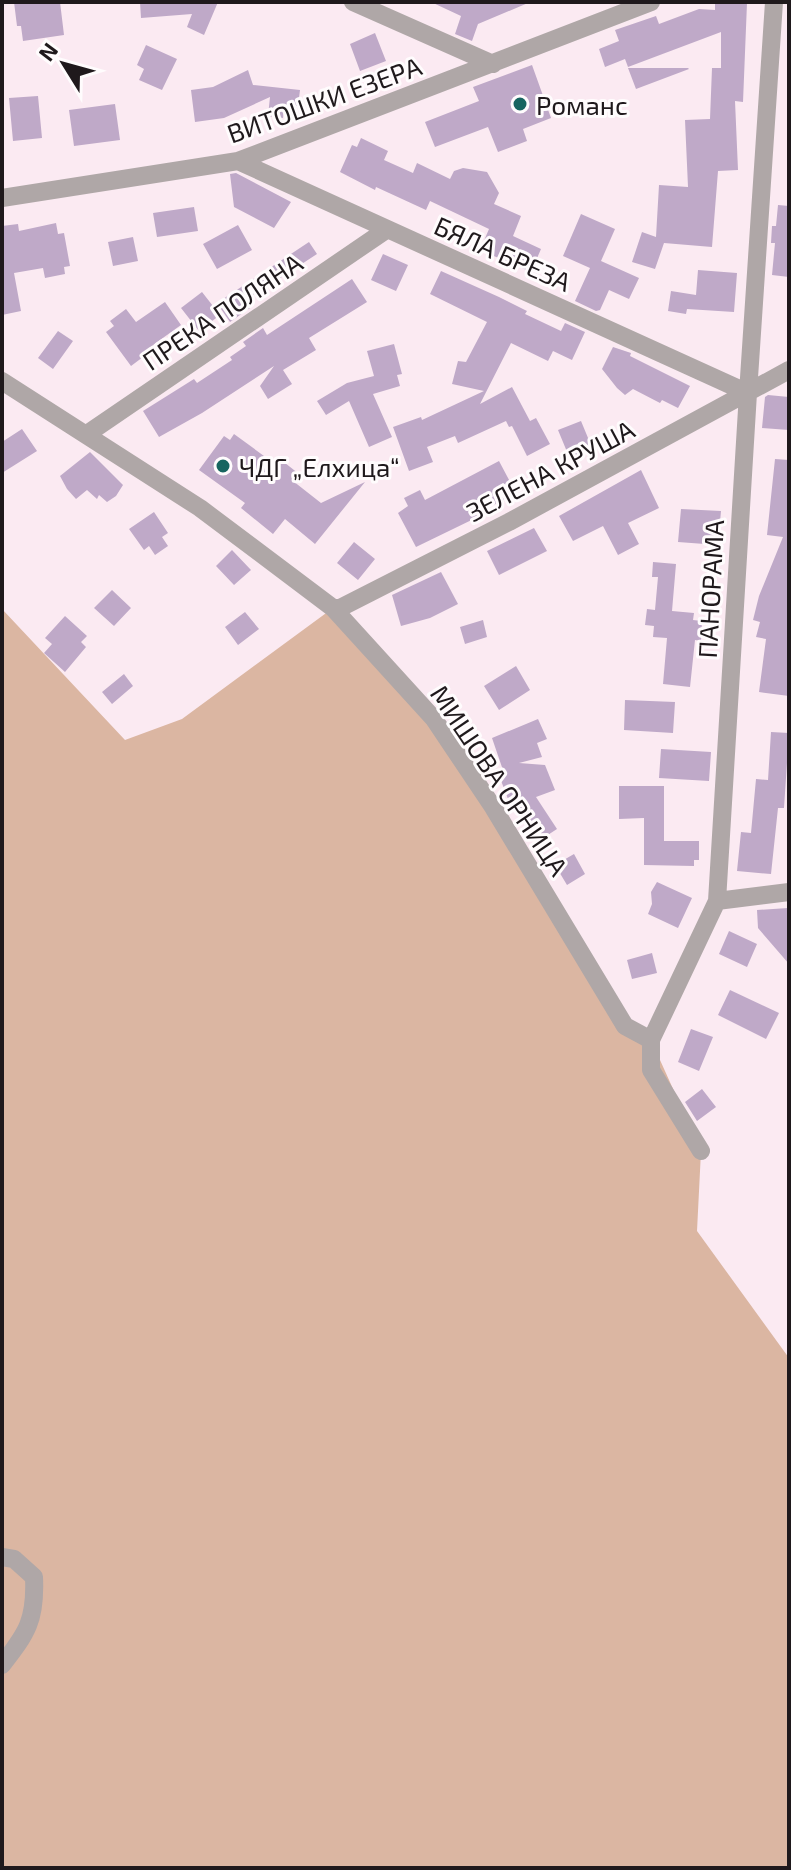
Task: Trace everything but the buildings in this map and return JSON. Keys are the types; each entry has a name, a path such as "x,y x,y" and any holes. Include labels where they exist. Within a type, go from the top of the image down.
{"street":[{"path":"353,2 493,64"},
{"name":"ВИТОШКИ ЕЗЕРА","path":"2,198 238,161 651,2"},
{"name":"ПАНОРАМА","path":"651,1040 717,901 774,2"},
{"name":"БЯЛА БРЕЗА","path":"238,161 748,393"},
{"name":"ПРЕКА ПОЛЯНА","path":"87,434 386,230"},
{"name":"ЗЕЛЕНА КРУША","path":"333,608 340,608 474,540 789,370"},
{"name":"МИШОВА ОРНИЦА","path":"2,381 200,508 333,608 434,719 493,807 625,1026 651,1040"},
{"path":"717,901 789,892"},
{"path":"651,1040 651,1070 701,1151"},
{"path":"2,1557 14,1559 34,1577 35,1599 27,1632 2,1665"}],"shaded area":[{"path":"333,608 434,719 625,1026 651,1040 701,1151 697,1231 789,1358 789,1868 2,1868 2,609 125,740 182,719"}],"place":[{"name":"Романс","path":"520,104"},
{"name":"ЧДГ „Елхица“","path":"223,466"}]}
